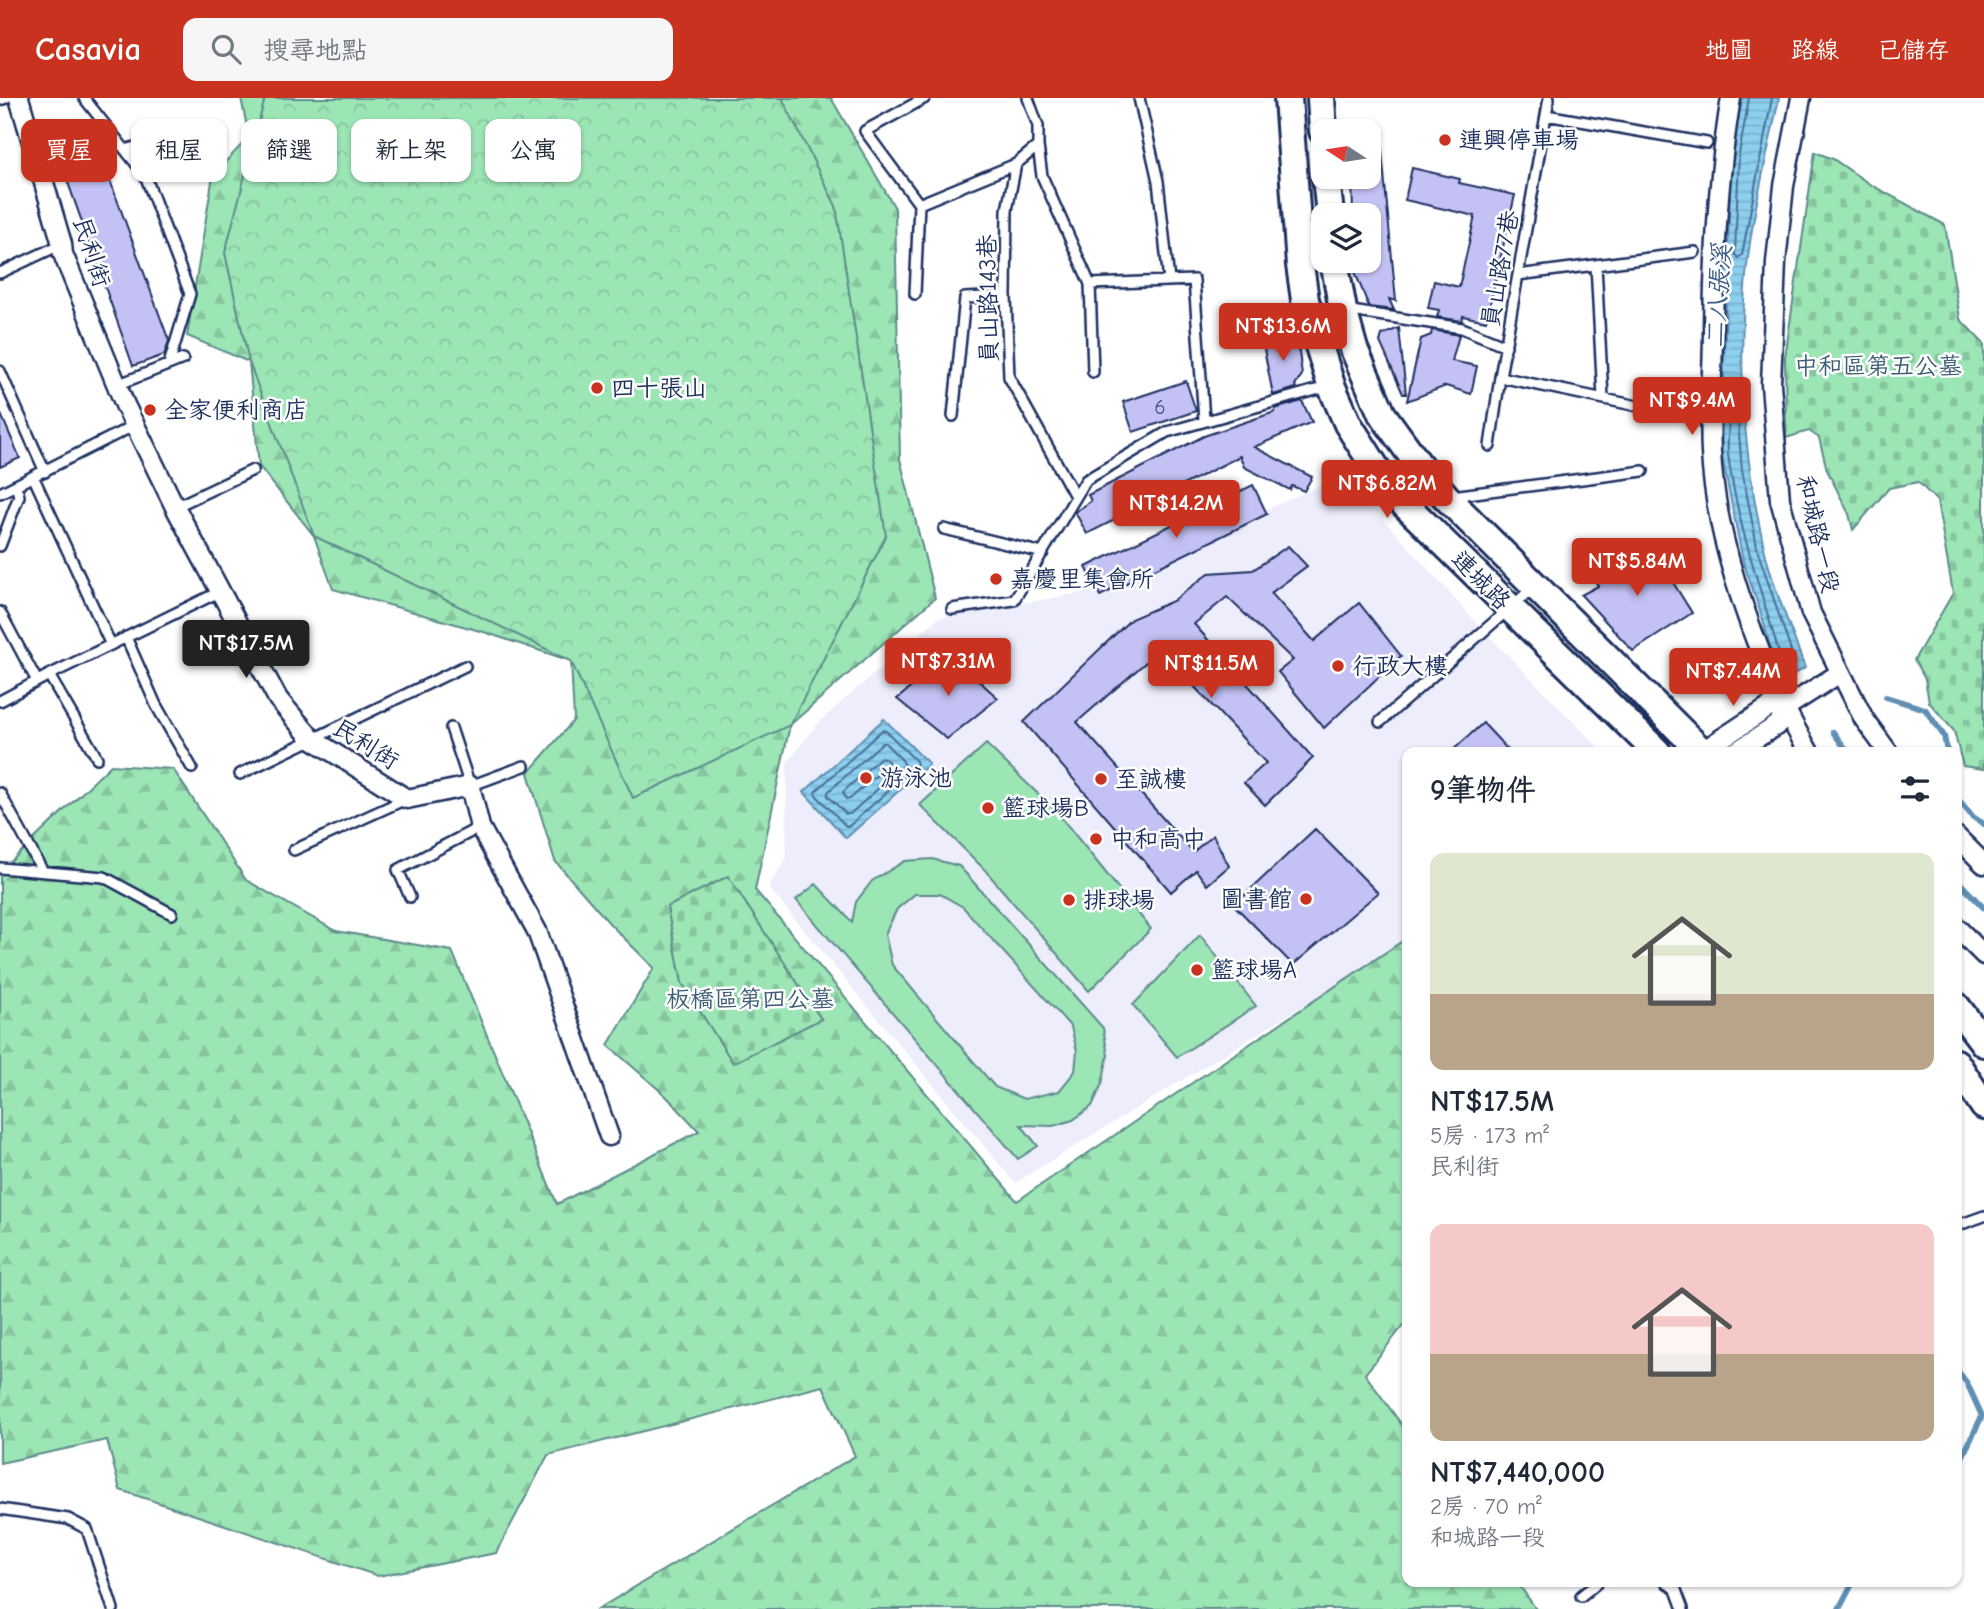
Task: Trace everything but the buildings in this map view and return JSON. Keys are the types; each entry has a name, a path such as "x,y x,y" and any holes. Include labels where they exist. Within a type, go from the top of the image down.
{"main road":[{"name":"連城路","path":"1288,98 1305,300 1331,386 1348,424 1389,489 1652,747"},
{"path":"1321,98 1322,119"},
{"name":"連城路","path":"1336,273 1354,349 1382,414 1421,468 1447,498 1696,747"},
{"path":"1962,1014 1984,1044"},
{"path":"1962,1072 1984,1106"}],"street":[{"name":"民利街","path":"19,98 63,254 117,385 175,507 278,699 312,739 407,799 470,786"},
{"path":"1731,98 1723,146 1714,252 1711,455 1721,520 1741,598 1785,708 1806,747"},
{"name":"和城路一段","path":"1801,98 1784,186 1771,384 1780,500 1811,614 1864,719 1884,747"},
{"path":"1743,747 1779,724 1785,708 1840,673"},
{"path":"1709,747 1771,706 1785,708"},
{"path":"470,786 480,827 537,931 608,1136"},
{"path":"1962,842 1984,864"},
{"path":"1962,933 1984,955"}],"lane":[{"path":"0,100 6,98"},
{"path":"84,98 145,175 190,294 169,364"},
{"path":"915,294 919,204 865,131 925,98"},
{"path":"1028,98 1038,126 1042,176 1090,284 1093,372"},
{"path":"1139,98 1158,181 1169,281"},
{"name":"員山路77巷","path":"1490,446 1549,98"},
{"path":"1546,114 1707,143"},
{"path":"919,204 1016,164 1038,146"},
{"path":"125,150 131,148"},
{"name":"員山路143巷","path":"1016,164 1007,210 1009,377 1075,496"},
{"path":"0,273 62,244"},
{"path":"1518,275 1695,252"},
{"path":"1596,265 1603,398"},
{"path":"1090,284 1194,280 1204,420"},
{"path":"953,415 965,298 1006,296"},
{"path":"1343,310 1462,328 1506,346"},
{"path":"117,385 183,359"},
{"path":"0,371 45,472"},
{"path":"1500,377 1647,408"},
{"path":"952,609 1014,600 1086,480 1167,432 1331,386"},
{"path":"0,493 135,425"},
{"path":"175,507 253,470"},
{"path":"1447,498 1458,494 1643,471"},
{"path":"33,476 111,645"},
{"path":"0,545 19,496 16,485"},
{"path":"944,529 1043,553"},
{"path":"1380,722 1535,586"},
{"path":"0,701 49,674 221,591"},
{"path":"0,612 37,681"},
{"path":"126,638 156,705 192,768"},
{"path":"240,774 465,666"},
{"path":"49,674 97,758"},
{"path":"451,728 470,786 524,766"},
{"path":"0,793 42,870"},
{"path":"294,850 407,799"},
{"path":"410,897 398,870 480,827"},
{"path":"0,868 104,877 172,914"},
{"path":"1962,1224 1984,1216"},
{"path":"0,1509 68,1519 87,1529 113,1609"},
{"path":"1581,1596 1592,1587"},
{"path":"1672,1587 1683,1609"}],"shaded area":[{"name":"中和高中","path":"1343,475 1484,631 1598,747 1402,747 1402,945 1015,1183 768,887 786,859 787,763 820,721 938,618 1081,593"}],"green space":[{"path":"241,98 831,98 895,208 900,459 935,598 790,725 755,890 1017,1201 1402,941 1402,1327 1365,1374 1402,1425 1402,1587 1521,1587 1536,1609 598,1609 855,1456 823,1386 548,1455 496,1553 378,1576 120,1490 107,1440 0,1463 0,872 111,765 173,769 246,880 336,931 452,951 557,1204 699,1131 666,1096 608,1045 654,968 610,924 555,861 528,773 574,720 571,661 487,633 333,589 314,536 259,466 249,362 187,336 212,182 227,182 227,160 241,145 241,182 337,182 337,119 245,119"},
{"path":"265,98 782,98 836,206 886,536 790,725 633,798 571,661 314,536 249,362 225,253 243,182 337,182 337,119 260,119"},
{"name":"中和區第五公墓","path":"1815,152 1833,159 1871,185 1945,225 1960,319 1984,344 1984,769 1963,766 1962,747 1958,747 1954,731 1929,702 1925,679 1914,660 1953,593 1937,501 1918,482 1889,488 1853,530 1849,514 1827,470 1819,438 1809,431 1786,438 1785,357"},
{"name":"排球場","path":"986,744 1056,811 1151,929 1089,991 985,870 920,805"},
{"path":"932,859 959,866 1103,1028 1108,1055 1102,1084 1092,1106 1073,1120 1053,1126 1021,1125 1038,1146 1018,1159 796,900 816,884 852,922 856,902 872,881 905,861","holes":["915,894 940,894 963,907 1071,1027 1077,1051 1075,1071 1059,1091 1024,1099 995,1087 892,965 885,934 897,909"]},
{"name":"板橋區第四公墓","path":"728,876 821,1019 733,1063 682,983 667,907"},
{"name":"籃球場A","path":"1200,935 1256,1006 1177,1057 1133,1005"}],"water":[{"path":"1742,98 1779,98 1750,245 1744,301 1742,372 1751,477 1764,547 1777,593 1805,668 1789,677 1776,669 1743,561 1721,452 1732,153"},
{"name":"游泳池","path":"884,719 929,764 846,838 804,792"}],"waterway":[{"path":"1886,697 1925,709 1944,736 1946,747"},
{"path":"1833,732 1844,747"},
{"path":"1962,804 1973,817 1984,824"},
{"path":"1962,885 1984,908"},
{"path":"1962,1377 1982,1416 1962,1458"},
{"path":"1839,1609 1850,1587"}],"place":[{"name":"連興停車場","path":"1445,140"},
{"name":"四十張山","path":"597,388"},
{"name":"全家便利商店","path":"150,410"},
{"name":"嘉慶里集會所","path":"996,579"},
{"name":"行政大樓","path":"1338,666"},
{"name":"游泳池","path":"866,778"},
{"name":"至誠樓","path":"1101,779"},
{"name":"籃球場B","path":"988,808"},
{"name":"中和高中","path":"1096,839"},
{"name":"圖書館","path":"1306,899"},
{"name":"排球場","path":"1069,900"},
{"name":"籃球場A","path":"1197,970"}],"water label":[{"name":"二八張溪","path":"1718,296"}]}
